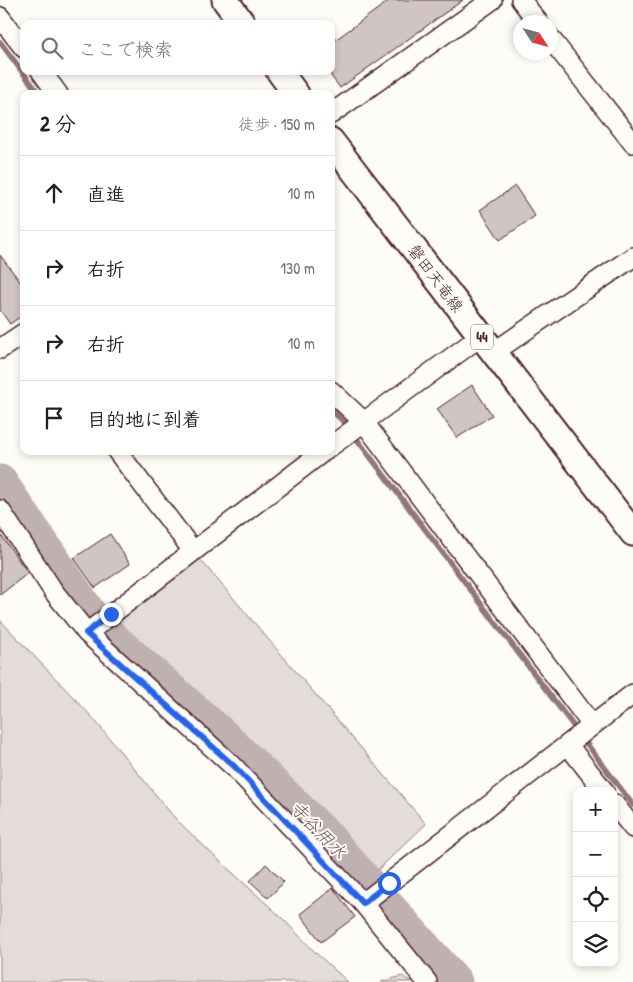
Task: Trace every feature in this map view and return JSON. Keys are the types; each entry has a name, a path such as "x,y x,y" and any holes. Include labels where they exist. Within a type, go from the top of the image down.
{"main road":[{"path":"225,0 240,20"},
{"path":"282,75 293,90"},
{"name":"磐田天竜線","path":"335,145 633,533"}],"street":[{"path":"335,111 492,0"},
{"path":"521,0 533,15"},
{"path":"0,17 20,43"},
{"path":"558,48 633,143"},
{"path":"44,75 55,90"},
{"path":"335,443 363,421 633,257"},
{"path":"0,350 20,336"},
{"path":"335,395 363,421 592,725"},
{"path":"120,455 193,551"},
{"path":"86,633 319,455"},
{"path":"0,510 54,592 86,633 234,766 363,903 427,982"},
{"path":"363,903 633,694"},
{"path":"568,745 601,787"},
{"path":"618,809 633,828"}],"shaded area":[{"path":"193,551 426,824 365,882 120,645 111,614"},
{"path":"0,620 92,717 174,817 348,982 0,982"},
{"path":"402,976 412,982 381,982"}],"building":[{"path":"390,0 463,0 340,88 331,76 335,75 335,40"},
{"path":"515,186 535,216 500,240 480,210"},
{"path":"0,255 20,282 20,317 10,324 0,310"},
{"path":"472,385 492,415 457,438 437,409"},
{"path":"0,534 28,573 0,595"},
{"path":"110,534 130,564 95,588 74,558"},
{"path":"266,864 284,882 268,898 250,881"},
{"path":"333,888 355,917 321,942 300,914"}],"waterway":[{"path":"0,42 20,69"},
{"path":"25,75 36,90"},
{"path":"335,414 344,422 633,805"},
{"name":"寺谷用水","path":"0,482 91,616 108,635 225,738 325,835 455,982"}],"route":[{"path":"111,614 86,633 234,766 363,903 389,883"}]}
